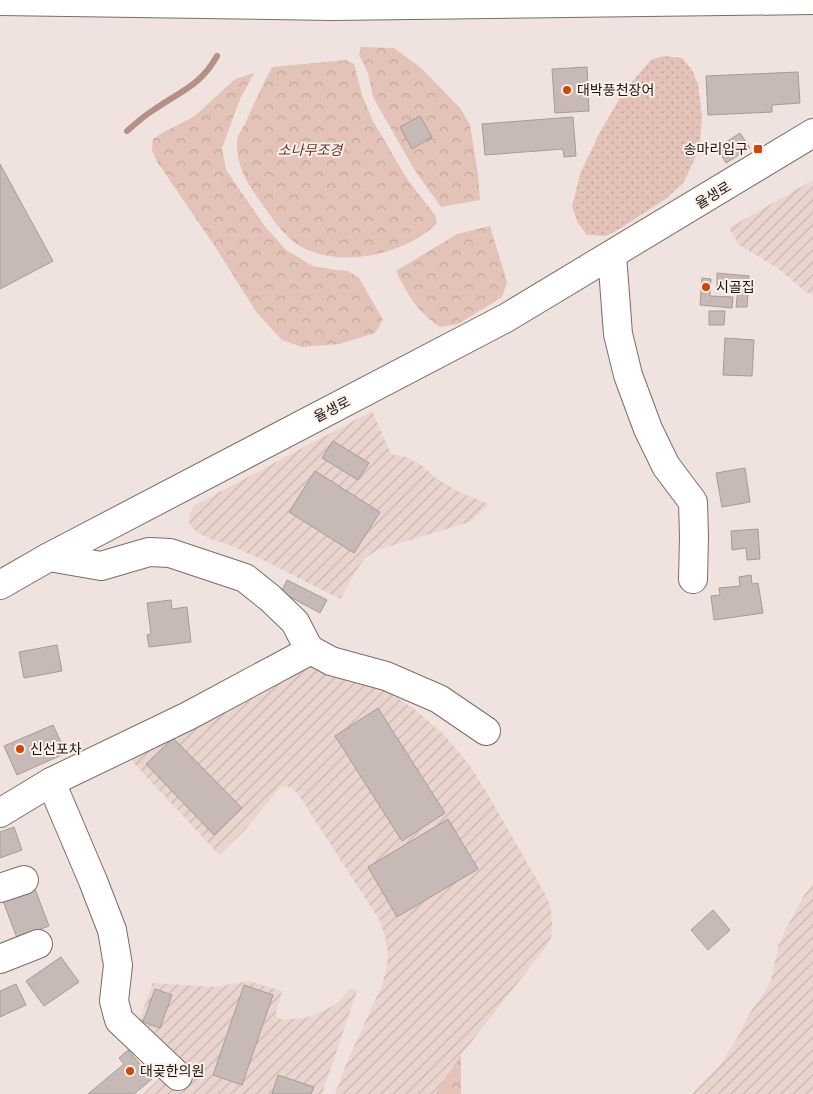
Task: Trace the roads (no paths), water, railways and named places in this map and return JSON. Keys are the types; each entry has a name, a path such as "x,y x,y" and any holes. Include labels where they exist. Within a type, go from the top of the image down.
{"street":[{"path":"805,0 813,5"},
{"path":"0,1 341,6 813,0"},
{"name":"율생로","path":"0,585 49,557 506,318 813,133"},
{"path":"612,255 618,334 628,375 648,429 666,466 693,502 692,579"},
{"path":"49,557 101,566 149,552 170,553 245,578 270,598 295,622 311,650 331,661 386,676 439,700 486,731"},
{"path":"0,813 51,782 188,716 311,650"},
{"path":"51,782 112,930 118,965 114,1001 119,1020 178,1076"},
{"path":"0,959 38,944"}],"waterway":[{"path":"127,131 148,114 197,81 211,66 217,56"}],"place":[{"name":"대박풍천장어","path":"567,90"},
{"name":"송마리입구","path":"758,149"},
{"name":"시골집","path":"706,287"},
{"name":"신선포차","path":"20,749"},
{"name":"대곶한의원","path":"130,1071"}],"park label":[{"name":"소나무조경","path":"310,150"}]}
